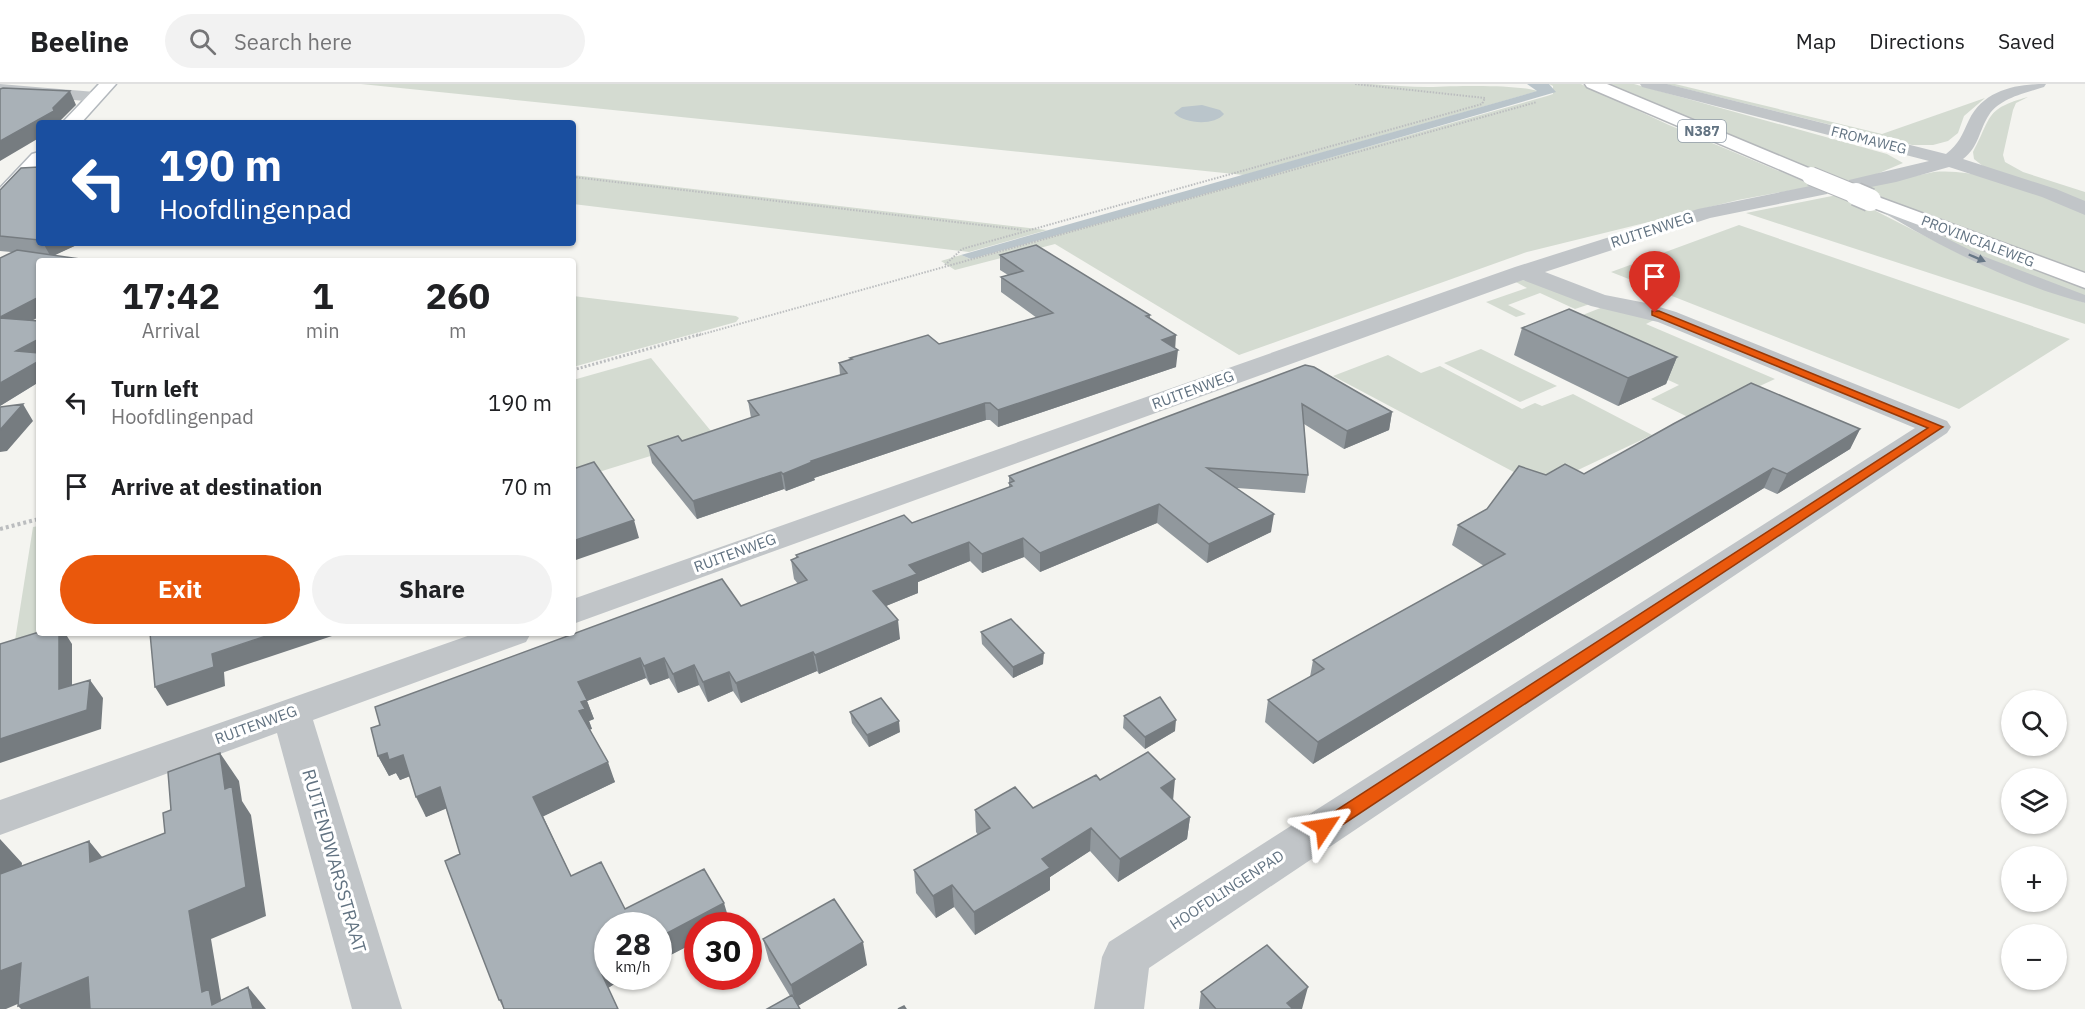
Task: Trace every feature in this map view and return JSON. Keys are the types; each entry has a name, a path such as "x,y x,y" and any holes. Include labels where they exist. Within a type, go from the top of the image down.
{"main road":[{"path":"74,120 108,84"},
{"name":"N387","path":"1593,84 1815,183 1870,200"},
{"path":"0,200 36,161"},
{"name":"PROVINCIALEWEG","path":"1870,200 2085,281"}],"street":[{"name":"FROMAWEG","path":"1648,84 1947,160 2049,193 2085,209"},
{"path":"1856,184 1913,173 1947,160 1967,147 1986,108 2008,95 2038,84"},
{"path":"0,88 95,97"},
{"name":"RUITENWEG","path":"576,611 1523,272 1705,213 1815,183"},
{"name":"HOOFDLINGENPAD","path":"1119,1009 1126,957 1937,427 1667,317 1646,310 1599,301 1523,272"},
{"name":"RUITENWEG","path":"0,818 505,636"},
{"name":"RUITENDWARSSTRAAT","path":"291,712 377,1009"}],"lane":[{"path":"1870,200 1903,221 1972,256 2085,299"}],"path":[{"path":"944,266 962,249 1482,104 1485,98 1355,84"},
{"path":"576,369 1537,102"},
{"path":"576,177 1027,231"},
{"path":"0,530 36,520"}],"shaded area":[{"path":"361,84 1372,84 1421,87 1500,86 1538,91 1244,175"},
{"path":"1527,84 1549,84 1556,92 971,259 961,255 1537,91"},
{"path":"1549,84 1581,84 1669,125 1815,186 1738,200 1527,252 1239,355 1055,244 955,270 941,261 961,255 971,259 1547,96 1553,94 1553,86"},
{"path":"1603,84 1634,84 1887,154 1903,163 1872,176 1841,182"},
{"path":"1666,84 1675,84 1882,134 1985,98 1964,116 1958,133 1948,141 1933,145 1912,145"},
{"path":"2028,97 2016,103 2013,110 2003,155 2005,162 2023,172 2085,192 2085,205 1984,167 1974,159 1973,152 1987,122 1996,110"},
{"path":"1202,105 1220,110 1224,114 1214,120 1199,122 1179,117 1174,113 1182,107"},
{"path":"1934,172 1973,174 2011,184 2085,214 2085,277 1874,196 1880,194 1863,187"},
{"path":"576,175 1047,230 969,252 576,204"},
{"path":"1837,195 1866,206 1980,264 2085,303 2085,324 1746,213"},
{"path":"1902,216 2085,288 2085,296 1966,251"},
{"path":"1739,225 2070,339 1959,409 1611,272"},
{"path":"1514,281 1532,281 1590,304 1575,309 1540,293 1508,305 1526,314 1516,317 1486,302 1527,288"},
{"path":"576,296 736,316 739,318 736,322 576,366"},
{"path":"1603,307 1658,318 1646,324 1775,379 1690,418 1651,399 1679,385 1610,353 1580,316"},
{"path":"1481,349 1557,386 1520,402 1444,363"},
{"path":"1388,355 1421,373 1440,366 1522,409 1535,403 1542,406 1573,394 1652,435 1542,487 1333,376"},
{"path":"651,358 715,436 576,479 576,379"},
{"path":"36,526 36,636 68,636 13,653 33,527"}],"building":[{"path":"0,89 70,91 53,108 54,111 0,141"},
{"path":"36,167 36,240 0,236 0,190 21,168"},
{"path":"1036,245 1150,315 1146,316 1176,335 1162,340 1178,350 998,410 990,403 985,403 811,461 783,474 781,472 693,501 648,446 678,436 682,441 759,415 748,401 847,373 839,363 852,359 850,358 928,335 939,344 1053,313 1001,277 1023,271 1000,255"},
{"path":"17,250 73,258 36,258 36,299 0,317 0,258"},
{"path":"1569,309 1677,357 1628,378 1522,328"},
{"path":"0,318 36,321 36,341 16,351 36,353 36,363 0,383"},
{"path":"1305,365 1314,367 1392,412 1347,431 1302,404 1308,475 1207,468 1274,514 1209,544 1159,504 1040,553 1023,538 982,554 969,542 909,565 917,574 873,591 898,620 815,655 813,652 736,683 729,672 703,682 694,665 673,674 664,658 644,666 640,658 578,682 587,700 581,702 585,709 579,711 608,762 533,797 571,876 601,862 625,909 704,869 724,903 707,912 684,912 684,924 672,931 672,912 594,912 594,990 609,990 618,1009 504,1009 445,861 460,854 440,787 416,797 403,755 389,760 387,753 378,756 371,728 380,725 375,707 567,636 576,636 576,633 722,579 741,606 807,580 791,560 798,557 796,555 904,515 912,523 1012,486 1009,483 1014,481 1009,476"},
{"path":"1751,383 1860,429 1787,474 1773,468 1318,742 1268,700 1324,669 1313,660 1505,554 1458,525 1487,509 1519,466 1546,475 1565,464 1584,474"},
{"path":"23,404 0,430 0,407"},
{"path":"594,462 634,520 576,540 576,468"},
{"path":"1011,619 1044,653 1013,667 981,632"},
{"path":"36,633 36,636 59,636 59,689 90,680 87,710 0,739 0,644"},
{"path":"150,636 266,636 212,654 214,667 155,687"},
{"path":"1160,697 1176,720 1145,737 1124,716"},
{"path":"881,698 899,721 867,735 850,712"},
{"path":"1148,752 1175,779 1161,788 1190,817 1120,859 1091,828 1042,859 1050,868 974,912 952,885 933,896 914,870 990,828 975,810 1015,787 1033,808 1096,775 1100,780"},
{"path":"220,753 225,789 232,786 246,887 189,911 202,992 209,989 212,1005 248,987 253,1009 90,1009 88,977 18,1006 21,963 0,971 0,874 89,841 90,862 165,833 163,813 171,810 168,772"},
{"path":"834,899 863,942 791,985 763,939"},
{"path":"1267,945 1308,987 1287,1003 1293,1009 1216,1009 1201,992"},
{"path":"792,995 800,1009 767,1009"}],"route":[{"path":"1324,827 1937,427 1655,313"}]}
